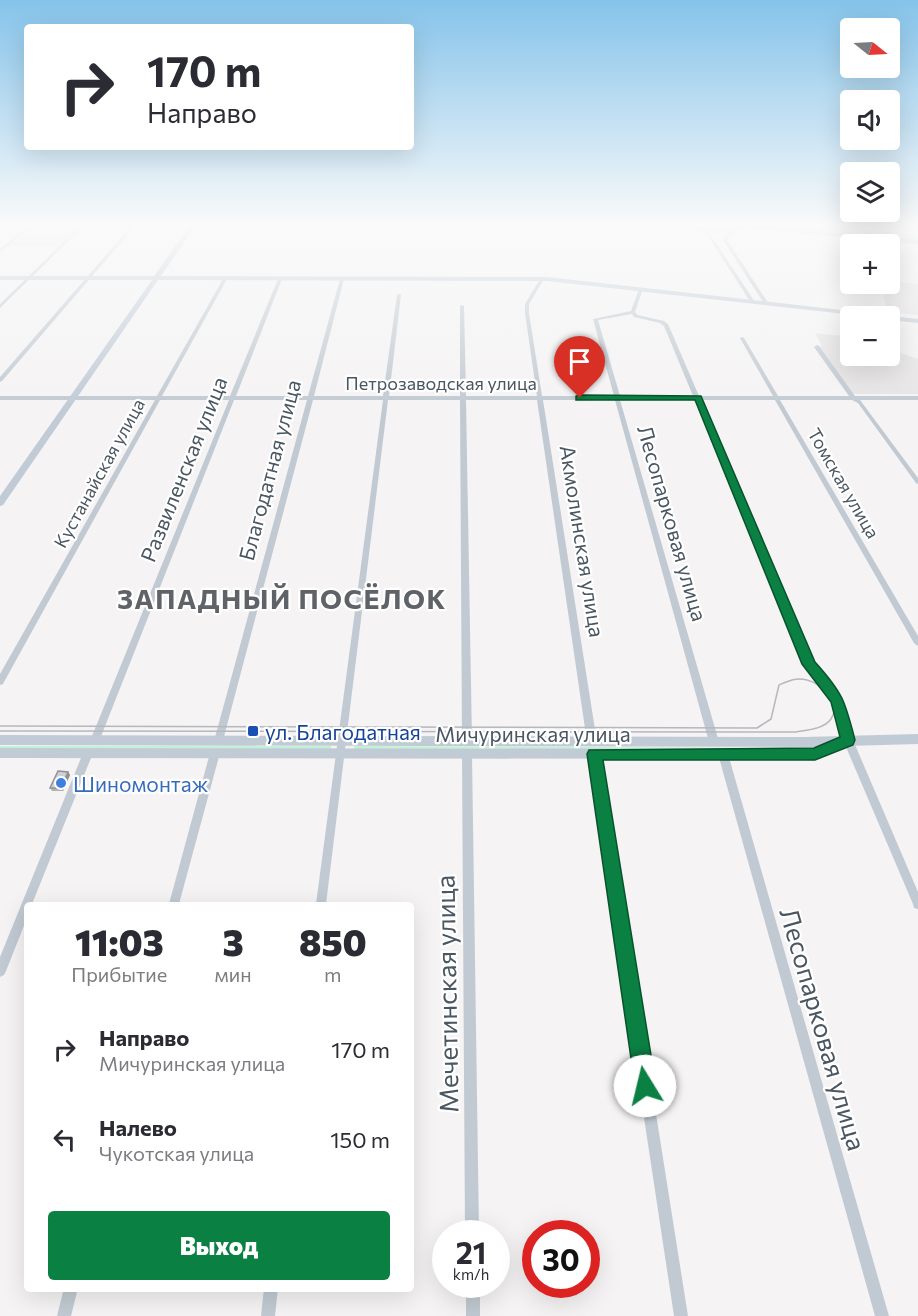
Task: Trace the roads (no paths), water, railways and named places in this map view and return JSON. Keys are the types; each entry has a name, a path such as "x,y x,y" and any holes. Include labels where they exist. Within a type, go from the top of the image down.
{"street":[{"path":"0,307 22,285"},
{"path":"0,380 82,285"},
{"path":"0,503 153,285"},
{"name":"Кустанайская улица","path":"0,682 219,285"},
{"name":"Развиленская улица","path":"28,902 277,285"},
{"name":"Благодатная улица","path":"175,902 340,285"},
{"name":"Акмолинская улица","path":"538,285 527,304 681,1316"},
{"path":"605,285 840,312"},
{"path":"742,285 753,302"},
{"path":"755,285 767,304"},
{"path":"641,289 633,312 636,316 666,325 809,664 832,690 838,702 848,740 918,904"},
{"path":"321,902 399,295"},
{"name":"Мечетинская улица","path":"462,306 472,1220"},
{"name":"Лесопарковая улица","path":"633,312 595,319 714,742"},
{"path":"900,319 918,321"},
{"name":"Томская улица","path":"742,338 918,643"},
{"path":"817,348 852,397 860,402 918,482"},
{"name":"Петрозаводская улица","path":"0,398 918,398"},
{"name":"Мичуринская улица","path":"593,748 714,742 918,739"},
{"name":"Мичуринская улица","path":"0,740 92,747"},
{"name":"Мичуринская улица","path":"0,753 92,747 342,747 593,748 723,754 815,754 848,740"},
{"name":"Лесопарковая улица","path":"723,754 882,1316"},
{"name":"Развиленская улица","path":"0,971 24,913"},
{"path":"64,1316 70,1292"},
{"path":"268,1316 271,1292"},
{"path":"473,1298 473,1316"}],"tram line":[{"path":"0,726 757,728 771,719 779,685 799,679 813,682 824,689 834,707 831,719 824,725 796,732 0,731"}],"place":[{"name":"ул. Благодатная","path":"253,731"},
{"name":"Шиномонтаж","path":"61,783"}],"district":[{"name":"ЗАПАДНЫЙ ПОСЁЛОК","path":"282,598"}]}
